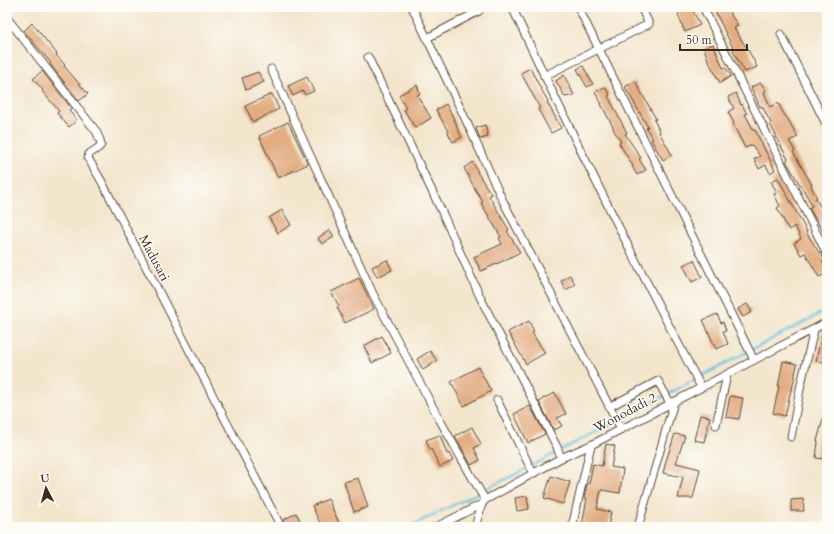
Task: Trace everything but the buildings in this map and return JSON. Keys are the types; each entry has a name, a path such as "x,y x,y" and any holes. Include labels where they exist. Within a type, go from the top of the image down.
{"street":[{"path":"412,7 502,199 620,427"},
{"path":"512,7 544,76 632,255 698,382"},
{"path":"578,7 600,48 750,354"},
{"path":"544,76 649,24 640,7"},
{"path":"703,7 827,254"},
{"path":"427,38 478,11"},
{"name":"Madusari","path":"7,18 96,131 101,145 89,154 88,158 102,182 281,527"},
{"path":"781,34 827,126"},
{"path":"368,57 442,212 481,299 559,453"},
{"path":"271,69 373,294 482,497 475,527"},
{"name":"Wonodadi 2","path":"436,527 482,497 559,453 591,445 620,427 671,401 698,382 727,375 750,354 814,330 827,322"},
{"path":"791,437 801,384 814,330"},
{"path":"716,425 727,375"},
{"path":"609,407 658,381 663,391 671,401 638,527"},
{"path":"497,400 531,468"},
{"path":"572,527 591,445"}],"waterway":[{"path":"409,527 516,474 827,310"}]}
